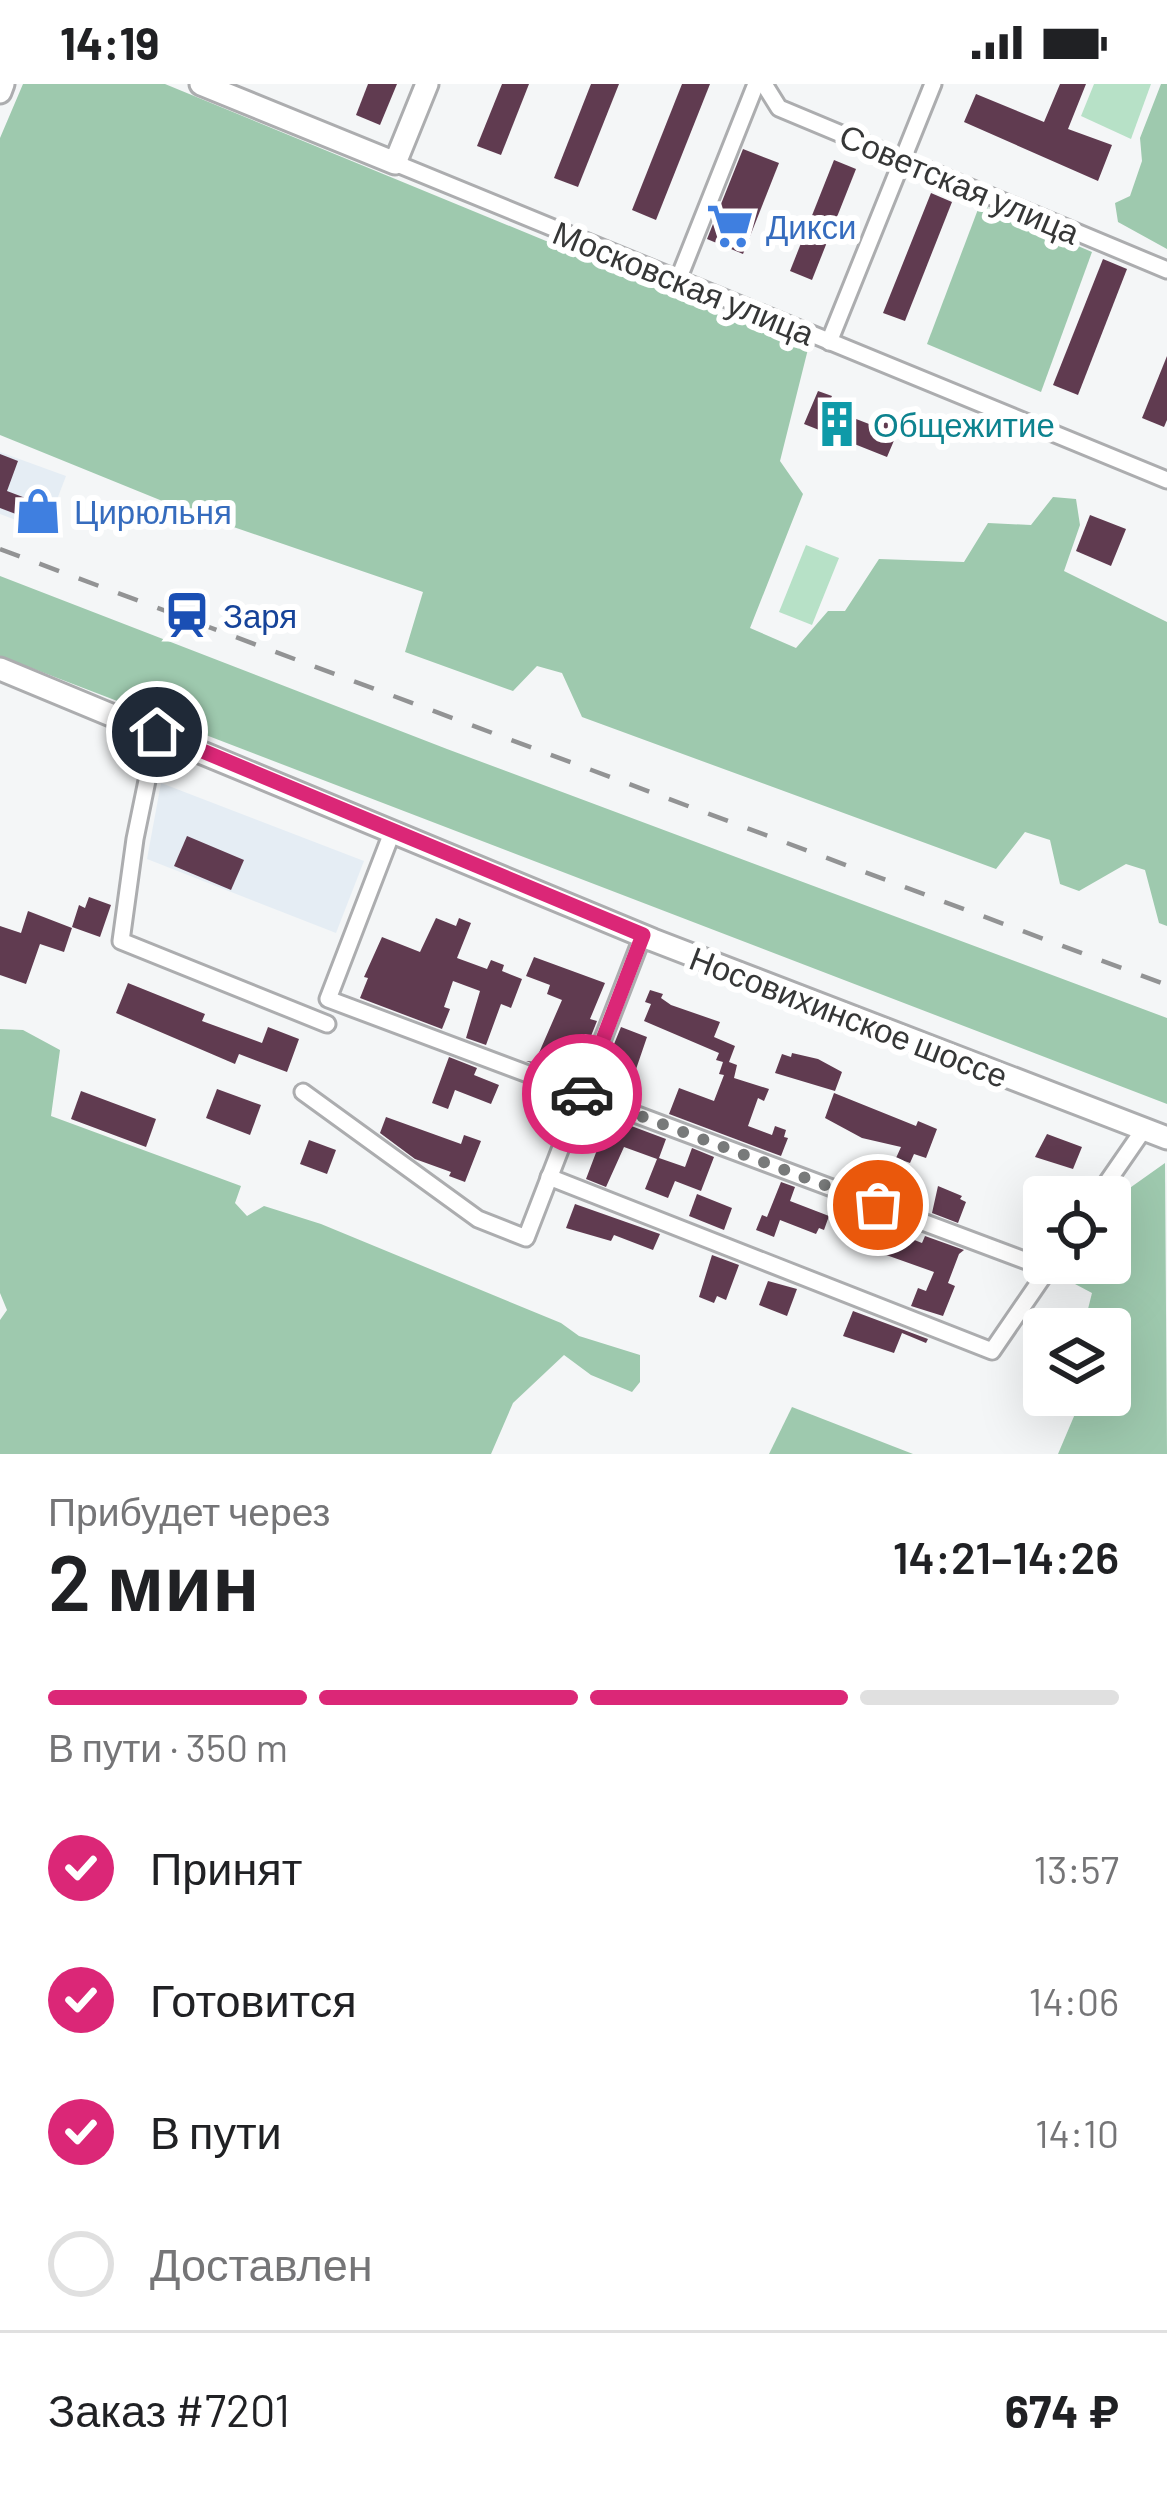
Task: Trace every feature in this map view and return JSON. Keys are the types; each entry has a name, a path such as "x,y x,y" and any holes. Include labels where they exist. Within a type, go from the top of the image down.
{"main road":[{"name":"Московская улица","path":"201,84 395,163"},
{"path":"395,163 427,84"},
{"name":"Носовихинское шоссе","path":"0,669 643,935 1167,1138"}],"street":[{"name":"Советская улица","path":"760,84 779,108 1167,270"},
{"path":"678,280 760,84"},
{"path":"829,342 933,84"},
{"name":"Московская улица","path":"395,163 1167,480"},
{"path":"157,732 121,941 328,1024"},
{"path":"393,830 328,999 1023,1256"},
{"path":"303,1092 478,1219 526,1238 643,935"},
{"path":"1112,1176 1144,1129"},
{"path":"549,1178 992,1351 1038,1284"}],"shaded area":[{"path":"0,452 66,476 45,531 0,514"},
{"path":"161,783 364,861 336,933 147,859"}],"green space":[{"path":"23,84 165,84 808,349 780,461 803,494 750,628 796,648 828,611 845,611 879,559 964,562 988,523 1031,525 1053,497 1076,499 1080,525 1064,571 1167,622 1167,926 1159,923 1145,870 1126,864 1079,891 1060,884 1050,840 1025,832 996,869 582,717 562,673 537,666 513,691 405,652 423,592 187,511 0,435 0,138"},
{"path":"1094,84 1151,84 1131,139 1081,116"},
{"path":"1161,84 1167,84 1167,249 1118,222 1115,203 1130,196 1142,161 1140,138"},
{"path":"980,204 1092,252 1041,392 927,344"},
{"path":"806,545 839,558 812,625 779,612"},
{"path":"0,576 1167,1018 1167,1104 0,656"},
{"path":"0,1029 23,1030 60,1050 51,1116 241,1186 235,1203 247,1216 264,1206 321,1224 561,1323 579,1336 640,1355 640,1382 632,1392 591,1375 564,1355 513,1403 491,1454 0,1454 0,1320 7,1310 0,1293"},
{"path":"1165,1163 1167,1454 1058,1454 1074,1416 1131,1416 1131,1308 1088,1308 1092,1293 1075,1284 1131,1284 1131,1187"},
{"path":"792,1407 913,1454 769,1454"}],"building":[{"path":"368,84 397,84 380,125 356,115"},
{"path":"502,84 529,84 501,155 477,146"},
{"path":"591,84 619,84 578,187 554,178"},
{"path":"682,84 710,84 656,220 632,210"},
{"path":"1060,84 1086,84 1068,129 1112,145 1098,181 964,122 976,94 1044,122"},
{"path":"743,149 779,163 743,254 707,239"},
{"path":"834,160 856,169 812,280 790,271"},
{"path":"931,193 952,202 905,321 883,313"},
{"path":"1103,259 1127,269 1078,395 1053,385"},
{"path":"1167,356 1167,420 1164,427 1142,418"},
{"name":"Общежитие","path":"818,391 832,396 827,407 838,412 882,429 886,418 901,424 887,457 804,424"},
{"path":"0,454 18,461 7,491 44,505 47,511 42,524 0,508"},
{"path":"1090,515 1126,529 1111,566 1076,551"},
{"path":"187,836 244,860 231,890 174,866"},
{"path":"89,897 111,905 100,937 72,927 79,905 85,908"},
{"path":"28,911 72,928 64,952 40,944 26,984 0,975 0,926 21,933"},
{"path":"436,918 456,926 459,918 471,923 457,958 487,969 491,960 504,965 502,971 522,979 511,1008 501,1004 486,1045 466,1038 480,991 453,981 442,1029 360,998 382,937 420,952"},
{"path":"534,957 605,983 590,1019 597,1021 591,1036 585,1034 581,1039 564,1075 526,1061 535,1062 562,1000 547,994 550,985 526,976"},
{"path":"128,983 205,1014 202,1021 262,1043 268,1027 299,1039 287,1072 239,1054 235,1064 116,1013"},
{"path":"650,990 663,994 661,998 671,1005 720,1022 714,1037 735,1046 729,1062 737,1065 734,1078 769,1089 764,1101 758,1098 748,1126 772,1135 775,1126 786,1130 781,1156 669,1114 679,1088 714,1101 724,1075 719,1074 723,1062 716,1060 719,1053 644,1021 651,1004 645,1002"},
{"path":"621,1027 647,1037 633,1078 629,1077 621,1096 604,1090 610,1073 603,1071"},
{"path":"792,1053 818,1059 842,1072 835,1091 775,1073 782,1054 791,1057"},
{"path":"449,1057 477,1068 474,1075 499,1085 491,1104 455,1090 448,1109 432,1103"},
{"path":"217,1089 261,1105 250,1135 206,1118"},
{"path":"81,1091 156,1119 146,1147 71,1119"},
{"path":"834,1093 916,1126 918,1121 937,1129 926,1158 914,1154 910,1163 896,1158 901,1147 862,1138 825,1118"},
{"path":"386,1117 461,1144 464,1135 481,1141 465,1182 415,1159 380,1133"},
{"path":"618,1121 666,1139 659,1158 685,1167 692,1148 714,1157 701,1191 675,1181 668,1198 645,1189 657,1159 624,1147 606,1187 586,1179 600,1142 587,1136 591,1126 601,1131 605,1122 616,1126"},
{"path":"1047,1134 1082,1147 1073,1169 1035,1157"},
{"path":"309,1140 336,1150 327,1174 300,1164"},
{"path":"781,1182 795,1187 790,1201 829,1216 824,1230 819,1228 816,1234 780,1220 774,1237 756,1230 762,1215 767,1217"},
{"path":"938,1186 966,1202 958,1223 932,1213"},
{"path":"697,1194 732,1208 724,1230 689,1216"},
{"path":"575,1204 660,1234 653,1250 614,1235 611,1241 566,1228"},
{"path":"884,1228 922,1243 925,1236 964,1250 948,1283 955,1286 943,1316 911,1306 918,1288 926,1291 934,1272 875,1251"},
{"path":"712,1255 739,1265 726,1300 717,1296 714,1303 699,1297"},
{"path":"768,1281 797,1289 787,1316 759,1305"},
{"path":"853,1311 928,1339 926,1343 902,1333 894,1353 843,1336"}],"railway":[{"path":"0,549 1167,985"}],"way so far":[{"path":"582,1094 878,1205"}],"place":[{"name":"Дикси","path":"730,226"},
{"name":"Общежитие","path":"837,424"},
{"name":"Цирюльня","path":"38,511"},
{"name":"Заря","path":"187,615"}],"route":[{"path":"157,732 643,935 582,1094"}]}
